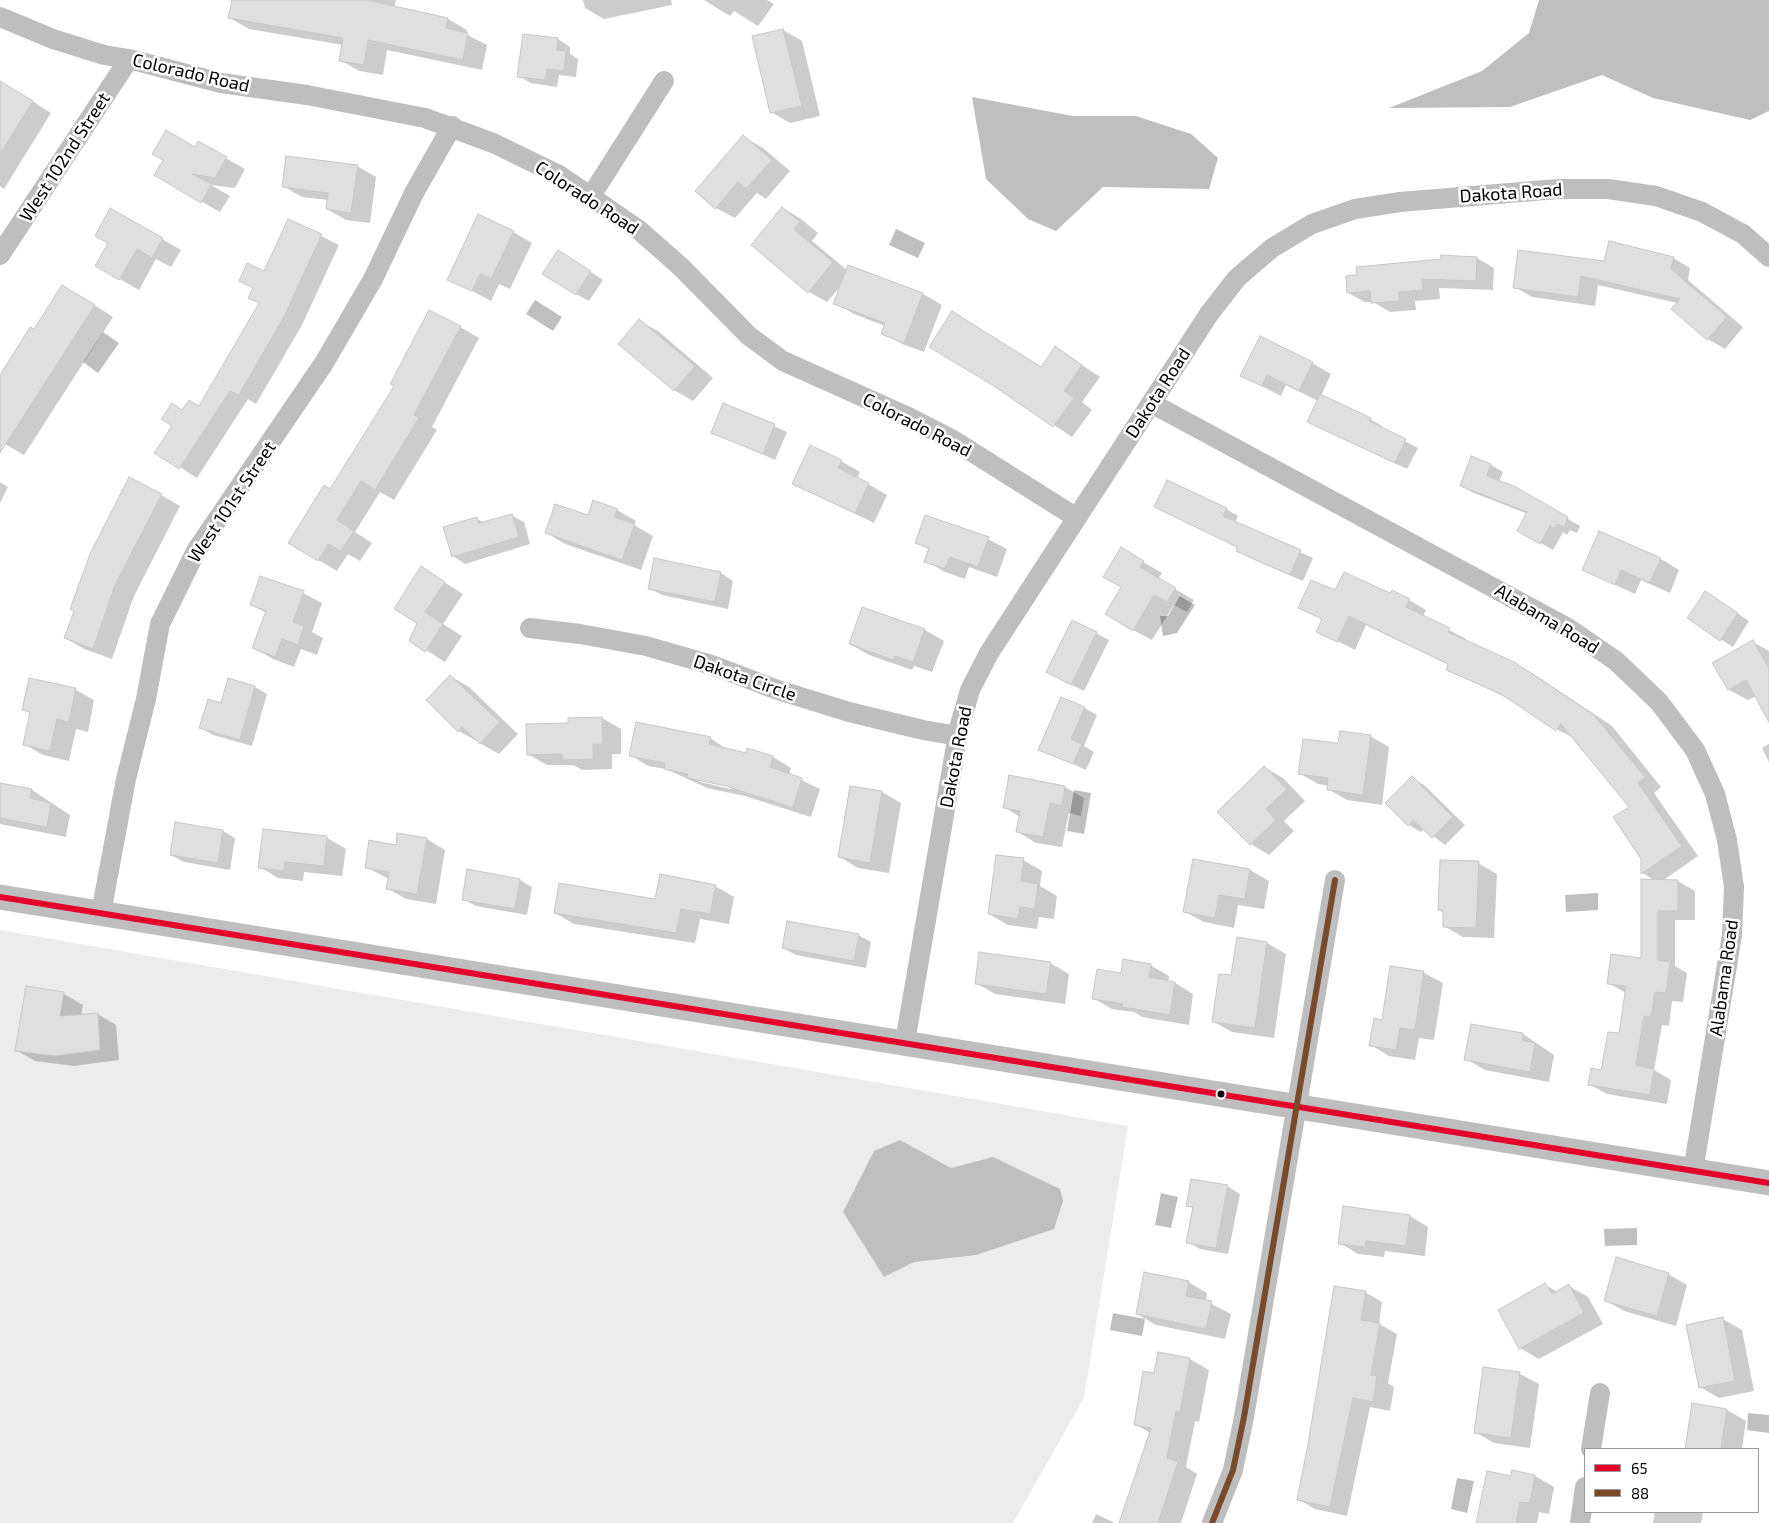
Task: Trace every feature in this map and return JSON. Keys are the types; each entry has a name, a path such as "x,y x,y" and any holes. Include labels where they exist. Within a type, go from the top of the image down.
{"street":[{"name":"Colorado Road","path":"0,17 53,39 104,55 129,59 221,83 307,95 425,118 493,142 559,175 639,230 681,267 749,336 783,361 908,417 953,440 1077,518"},
{"name":"West 102nd Street","path":"0,255 129,59"},
{"path":"591,196 664,82"},
{"name":"West 101st Street","path":"101,913 126,779 146,699 160,624 196,552 324,363 373,279 414,193 452,126"},
{"name":"Dakota Road","path":"904,1042 958,736 970,690 989,653 1151,403 1209,314 1237,278 1280,243 1312,224 1355,209 1400,202 1548,190 1608,189 1656,196 1702,212 1743,234 1769,257"},
{"name":"Alabama Road","path":"1151,403 1568,628 1616,662 1659,702 1695,750 1715,794 1727,840 1734,887 1732,935 1693,1171"},
{"name":"Dakota Circle","path":"530,628 580,634 646,646 712,665 775,689 848,712 923,730 958,736"},
{"path":"1212,1523 1233,1470 1244,1417 1335,880"},
{"path":"0,897 1769,1183"},
{"path":"1591,1448 1600,1393"},
{"path":"1580,1523 1584,1494"}],"shaded area":[{"path":"1539,0 1769,0 1769,111 1750,120 1653,98 1602,75 1510,107 1389,108 1482,71 1529,33"},
{"path":"972,97 1073,116 1136,116 1191,134 1218,158 1209,189 1103,187 1056,231 1028,219 986,179"},
{"path":"896,229 925,243 918,258 889,245"},
{"path":"535,300 562,317 553,331 526,314"},
{"path":"103,332 119,343 98,373 83,362"},
{"path":"1180,596 1195,605 1177,633 1163,636 1160,616 1168,616"},
{"path":"1074,790 1091,793 1084,834 1067,831"},
{"path":"1598,893 1598,910 1566,912 1565,895"},
{"path":"0,930 1128,1126 1084,1398 1013,1523 0,1523"},
{"path":"900,1140 951,1168 993,1157 1060,1189 1063,1201 1054,1229 976,1255 914,1262 884,1277 843,1212 874,1151"},
{"path":"1161,1193 1178,1197 1171,1228 1155,1225"},
{"path":"1637,1228 1637,1245 1605,1246 1604,1229"},
{"path":"1113,1313 1145,1319 1142,1336 1110,1330"},
{"path":"1748,1413 1769,1415 1769,1433 1747,1430"},
{"path":"1457,1478 1474,1481 1467,1513 1451,1509"}],"building":[{"path":"232,0 367,0 448,18 446,28 468,33 463,60 368,40 364,65 339,61 343,38 228,18"},
{"path":"783,29 802,106 770,113 752,36"},
{"path":"523,34 558,38 557,50 566,51 564,71 547,69 545,80 517,77"},
{"path":"0,81 33,101 0,154"},
{"path":"166,130 195,147 198,141 227,157 215,178 192,174 212,184 201,203 154,175 163,160 152,154"},
{"path":"743,135 772,160 746,189 738,182 715,209 695,191"},
{"path":"286,156 358,165 351,213 326,209 328,193 282,187"},
{"path":"782,207 800,222 794,229 833,262 808,293 751,245"},
{"path":"110,208 163,238 152,258 137,249 119,280 95,266 108,243 95,236"},
{"path":"478,214 514,231 491,279 480,274 472,291 447,280"},
{"path":"288,219 322,234 285,315 239,395 230,391 179,469 154,453 172,426 161,419 172,403 182,410 189,400 199,406 259,303 248,298 253,288 239,281 247,263 264,271"},
{"path":"1609,241 1674,257 1671,269 1727,317 1707,340 1671,309 1680,299 1581,276 1578,297 1513,288 1518,250 1604,261"},
{"path":"558,250 591,271 576,295 542,274"},
{"path":"1441,255 1477,257 1476,281 1422,279 1423,290 1399,292 1400,301 1371,303 1370,291 1347,293 1346,276 1357,275 1356,267 1441,259"},
{"path":"848,265 923,293 904,343 881,334 885,323 833,304"},
{"path":"62,285 95,305 0,453 0,375 30,327 34,329"},
{"path":"429,310 461,326 414,415 419,418 375,490 361,481 337,520 354,531 341,551 328,544 318,561 288,543 324,485 330,489 394,386 390,384"},
{"path":"952,311 1041,367 1055,346 1082,365 1064,391 1074,398 1053,427 994,386 929,347"},
{"path":"639,319 695,366 674,391 618,344"},
{"path":"1260,336 1313,362 1299,391 1267,375 1262,386 1240,376"},
{"path":"1320,394 1371,418 1369,421 1406,439 1395,463 1307,422"},
{"path":"723,403 775,424 763,454 711,433"},
{"path":"810,445 842,460 838,468 869,483 855,513 792,484"},
{"path":"1471,456 1491,464 1487,476 1514,486 1568,517 1564,527 1557,524 1554,529 1550,526 1540,544 1517,531 1527,512 1460,486"},
{"path":"129,477 162,494 115,585 93,649 64,638 74,611 70,609 90,554"},
{"path":"1167,480 1227,508 1223,516 1301,550 1290,575 1236,551 1237,547 1154,507"},
{"path":"593,500 618,509 614,517 635,524 622,560 545,533 555,504 588,515"},
{"path":"512,514 519,537 452,557 443,527 477,517 479,523"},
{"path":"925,515 989,537 978,567 950,557 945,569 924,562 929,548 915,543"},
{"path":"1599,531 1661,558 1650,583 1621,570 1615,585 1582,570"},
{"path":"1121,547 1144,561 1140,567 1176,588 1167,602 1154,595 1133,631 1105,614 1121,587 1103,577"},
{"path":"654,558 721,572 715,602 648,589"},
{"path":"421,566 445,582 425,612 443,624 425,652 409,641 417,623 394,609"},
{"path":"1344,572 1390,593 1392,590 1410,599 1406,607 1450,628 1448,632 1514,662 1594,715 1645,777 1638,783 1682,846 1641,874 1641,859 1613,817 1629,807 1561,724 1556,731 1501,694 1446,670 1448,664 1349,616 1337,642 1316,632 1322,619 1298,608 1311,580 1335,590"},
{"path":"260,576 304,591 293,622 304,626 298,645 282,639 275,657 252,648 266,611 250,605"},
{"path":"1705,591 1738,613 1720,641 1687,618"},
{"path":"862,607 925,629 913,662 895,656 893,660 849,644"},
{"path":"1072,620 1097,632 1071,685 1046,672"},
{"path":"1753,640 1769,668 1769,722 1746,680 1728,690 1712,663"},
{"path":"450,675 500,722 480,744 462,727 458,732 426,700"},
{"path":"29,678 76,688 69,722 57,719 50,751 23,745 30,712 22,710"},
{"path":"228,678 255,686 240,740 199,728 208,699 221,703"},
{"path":"1061,697 1085,707 1071,739 1082,744 1073,764 1038,750"},
{"path":"602,717 603,744 593,744 593,759 562,760 562,754 527,755 526,724 568,723 568,718"},
{"path":"636,722 711,737 709,744 746,753 747,748 773,756 770,767 802,778 793,808 726,786 687,778 688,774 664,769 665,763 629,756"},
{"path":"1340,731 1371,735 1363,795 1327,790 1328,778 1298,774 1303,739 1338,743"},
{"path":"1264,766 1287,789 1266,809 1276,820 1250,845 1217,812"},
{"path":"1009,775 1065,786 1062,806 1050,803 1043,837 1016,832 1020,811 1003,808"},
{"path":"1412,776 1453,817 1432,838 1413,820 1408,826 1385,803"},
{"path":"0,783 32,789 30,798 51,803 47,827 0,818"},
{"path":"850,786 882,791 870,863 838,857"},
{"path":"175,822 223,830 218,863 170,855"},
{"path":"263,829 327,836 324,866 285,862 284,871 258,868"},
{"path":"397,833 427,838 417,894 386,889 389,872 365,868 369,840 396,845"},
{"path":"996,855 1024,858 1021,881 1038,884 1035,909 1020,907 1018,919 988,914"},
{"path":"1193,859 1250,869 1245,899 1219,895 1215,918 1183,912"},
{"path":"1440,860 1479,861 1476,928 1443,927 1443,911 1438,910"},
{"path":"467,869 520,879 515,909 462,900"},
{"path":"660,874 716,885 710,914 681,909 676,933 554,913 559,883 655,899"},
{"path":"1641,879 1678,880 1678,911 1658,911 1658,960 1670,962 1666,993 1655,992 1651,1017 1644,1016 1636,1065 1654,1069 1650,1095 1588,1085 1591,1068 1601,1070 1608,1032 1619,1033 1626,986 1607,984 1611,954 1641,958"},
{"path":"787,921 859,934 854,961 782,948"},
{"path":"1237,937 1267,942 1255,1028 1212,1022 1219,974 1231,975"},
{"path":"979,952 1051,962 1046,994 975,984"},
{"path":"1123,959 1151,964 1149,977 1175,982 1170,1015 1122,1007 1123,1004 1092,999 1097,969 1121,973"},
{"path":"1390,966 1424,971 1415,1030 1400,1028 1396,1050 1369,1046 1374,1018 1382,1020"},
{"path":"26,986 64,992 60,1016 98,1013 100,1050 54,1056 15,1051"},
{"path":"1471,1024 1523,1033 1522,1040 1535,1043 1530,1072 1464,1060"},
{"path":"1191,1179 1228,1185 1216,1248 1186,1243 1193,1207 1186,1206"},
{"path":"1343,1206 1410,1215 1406,1246 1366,1241 1365,1247 1338,1244"},
{"path":"1616,1257 1669,1273 1657,1316 1604,1301"},
{"path":"1144,1272 1189,1281 1186,1296 1212,1301 1206,1329 1136,1314"},
{"path":"1545,1283 1552,1294 1569,1284 1584,1313 1519,1349 1498,1310"},
{"path":"1334,1286 1366,1291 1361,1320 1380,1323 1371,1375 1377,1376 1373,1402 1353,1398 1330,1507 1297,1500"},
{"path":"1723,1317 1735,1381 1699,1388 1686,1325"},
{"path":"1158,1352 1190,1358 1180,1412 1176,1411 1167,1458 1178,1462 1158,1523 1119,1523 1151,1428 1134,1425 1143,1371 1154,1373"},
{"path":"1483,1367 1520,1372 1511,1438 1474,1433"},
{"path":"1692,1403 1727,1409 1721,1448 1685,1448"},
{"path":"1512,1470 1535,1475 1530,1503 1520,1502 1516,1523 1476,1523 1487,1471 1511,1476"}],"transit line":[{"name":"88","path":"1212,1523 1233,1470 1244,1417 1335,880"},
{"name":"65","path":"0,897 1769,1183"}]}
